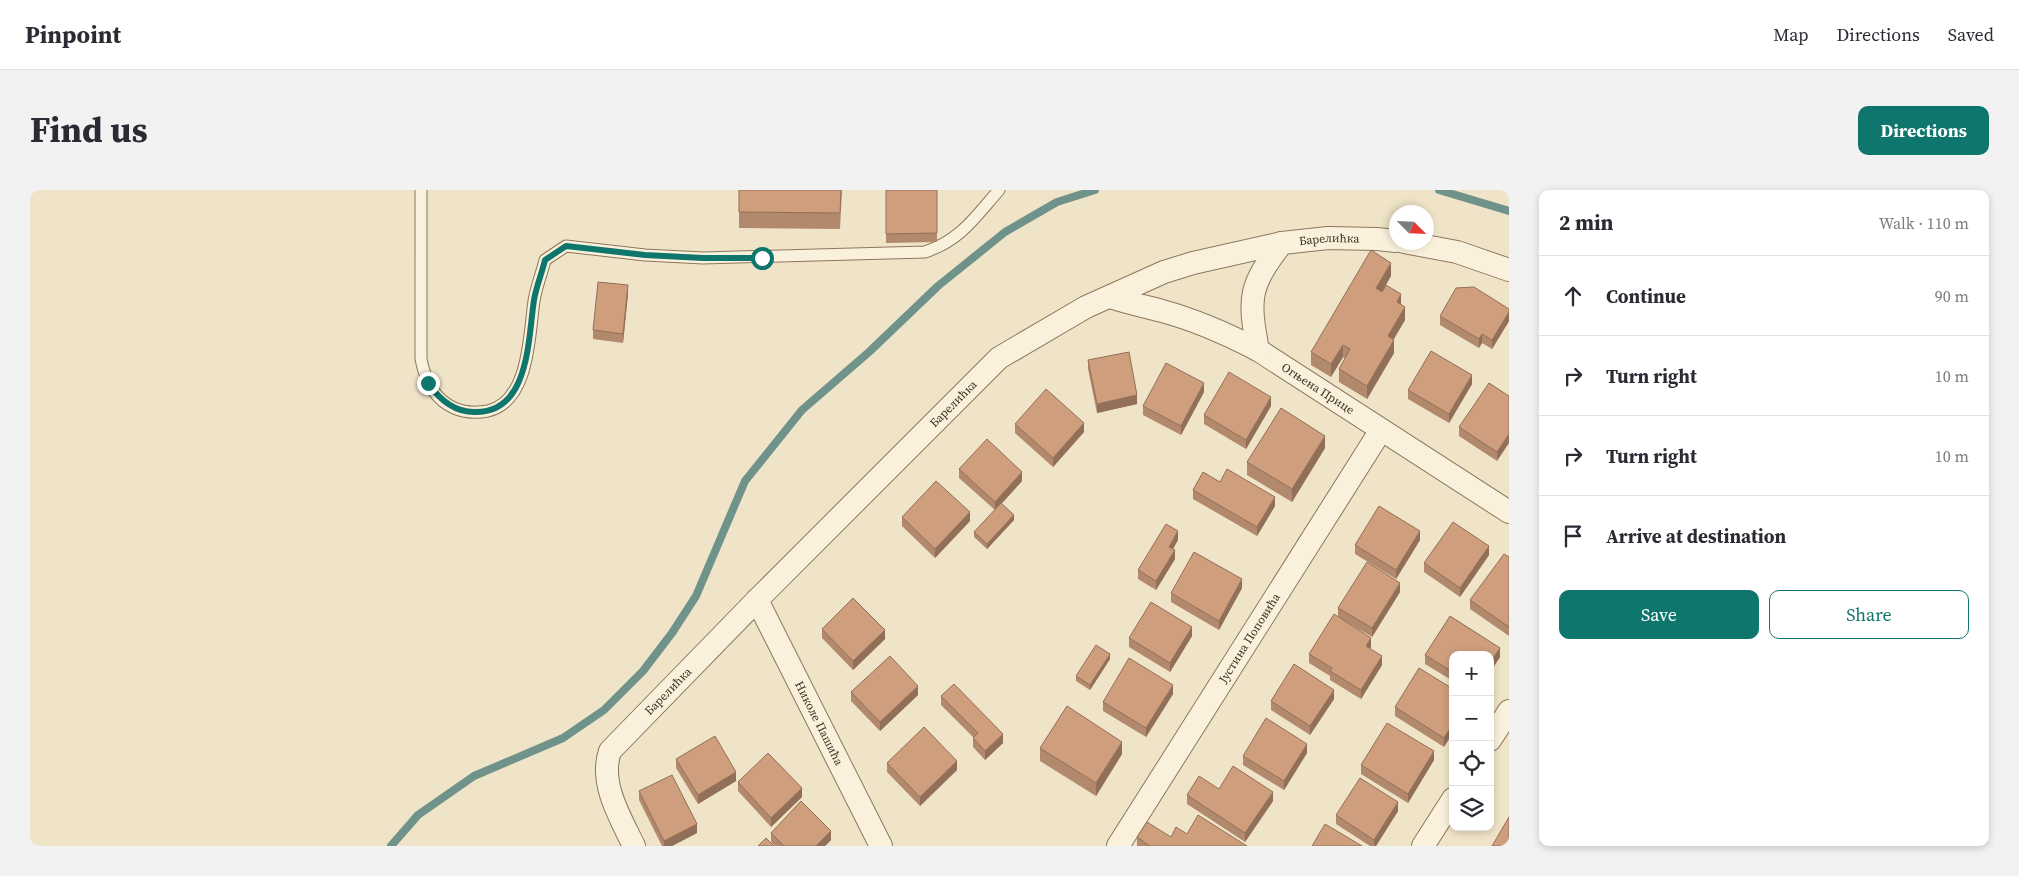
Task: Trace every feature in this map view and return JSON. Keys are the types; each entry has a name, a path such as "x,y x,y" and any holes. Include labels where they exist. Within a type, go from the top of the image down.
{"street":[{"name":"Барелићка","path":"634,846 612,800 606,761 610,751 998,358 1086,307 1164,272 1186,265 1282,243 1328,238 1389,240"},
{"path":"1258,350 1251,307 1256,283 1264,266 1282,243"},
{"path":"1434,248 1457,252 1509,270"},
{"name":"Огњена Прице","path":"1110,297 1125,303 1162,311 1199,323 1230,335 1258,350 1509,512"},
{"name":"Јустина Поповића","path":"1118,846 1381,430"},
{"name":"Николе Пашића","path":"757,600 881,846"},
{"path":"1494,734 1509,711"},
{"path":"1423,846 1449,805"}],"lane":[{"path":"421,190 421,359 423,372 428,383 444,402 465,412 479,412 492,410 503,403 519,382 529,350 534,299 545,260 566,246 645,255 703,258 762,258 925,252 942,246 956,238 999,190"}],"building":[{"path":"739,190 841,190 840,213 739,212"},
{"path":"886,190 937,190 937,233 886,234"},
{"path":"1371,250 1391,263 1376,288 1382,292 1386,285 1401,294 1397,302 1405,307 1388,336 1394,340 1367,386 1339,369 1350,349 1343,345 1331,364 1311,352"},
{"path":"598,282 628,285 623,334 593,330"},
{"path":"1474,287 1509,309 1492,340 1482,334 1479,339 1440,316 1456,288"},
{"path":"1431,351 1472,375 1449,414 1408,390"},
{"path":"1129,352 1137,395 1097,404 1088,360"},
{"path":"1166,363 1204,383 1181,426 1143,406"},
{"path":"1229,372 1271,397 1246,440 1204,415"},
{"path":"1489,383 1509,396 1509,434 1497,452 1459,427"},
{"path":"1046,389 1084,423 1053,458 1015,424"},
{"path":"1281,408 1325,436 1292,489 1247,462"},
{"path":"987,439 1022,472 995,502 959,469"},
{"path":"1227,469 1275,497 1257,527 1193,490 1203,472 1220,482"},
{"path":"936,481 970,512 935,549 902,517"},
{"path":"1001,503 1014,515 987,544 974,532"},
{"path":"1379,506 1420,531 1396,570 1355,545"},
{"path":"1453,522 1489,546 1460,588 1424,563"},
{"path":"1166,524 1178,531 1169,547 1175,550 1156,581 1138,570"},
{"path":"1194,552 1242,579 1219,621 1171,593"},
{"path":"1504,554 1509,557 1509,627 1470,600"},
{"path":"1367,562 1400,583 1372,628 1338,608"},
{"path":"853,598 885,630 853,661 822,629"},
{"path":"1151,602 1192,627 1170,663 1129,638"},
{"path":"1334,614 1371,638 1366,646 1382,656 1361,690 1330,671 1332,668 1309,654"},
{"path":"1450,616 1500,648 1494,657 1494,651 1449,651 1449,670 1425,655"},
{"path":"1096,645 1110,654 1090,685 1076,676"},
{"path":"890,656 918,686 880,722 851,692"},
{"path":"1129,658 1173,685 1146,728 1103,702"},
{"path":"1294,664 1334,690 1310,726 1271,701"},
{"path":"1419,668 1449,687 1449,730 1444,738 1395,707"},
{"path":"954,684 1003,734 985,751 973,738 978,733 941,696"},
{"path":"1067,706 1122,742 1096,783 1040,748"},
{"path":"1266,718 1307,744 1284,781 1243,756"},
{"path":"1387,723 1434,751 1408,794 1361,765"},
{"path":"924,727 957,761 920,797 887,763"},
{"path":"715,736 736,772 698,795 676,759"},
{"path":"768,753 802,788 771,818 738,782"},
{"path":"1233,766 1273,792 1245,833 1187,795 1199,776 1219,789"},
{"path":"672,775 697,824 664,841 639,791"},
{"path":"1360,778 1398,802 1374,840 1336,815"},
{"path":"801,801 831,831 816,846 784,846 771,833"},
{"path":"1198,815 1247,846 1150,846 1137,837 1147,822 1171,837 1176,827 1187,834"},
{"path":"1509,817 1509,846 1492,846"},
{"path":"1325,824 1362,846 1312,846"},
{"path":"766,838 774,846 758,846"}],"waterway":[{"path":"391,846 418,815 474,776 563,738 604,710 643,671 672,633 696,596 745,481 802,410 869,352 938,286 1005,232 1057,202 1095,190"},
{"path":"1439,190 1509,211"}],"route":[{"path":"428,383 444,402 465,412 492,410 503,403 519,382 529,350 534,299 545,260 566,246 645,255 703,258 762,258"}]}
